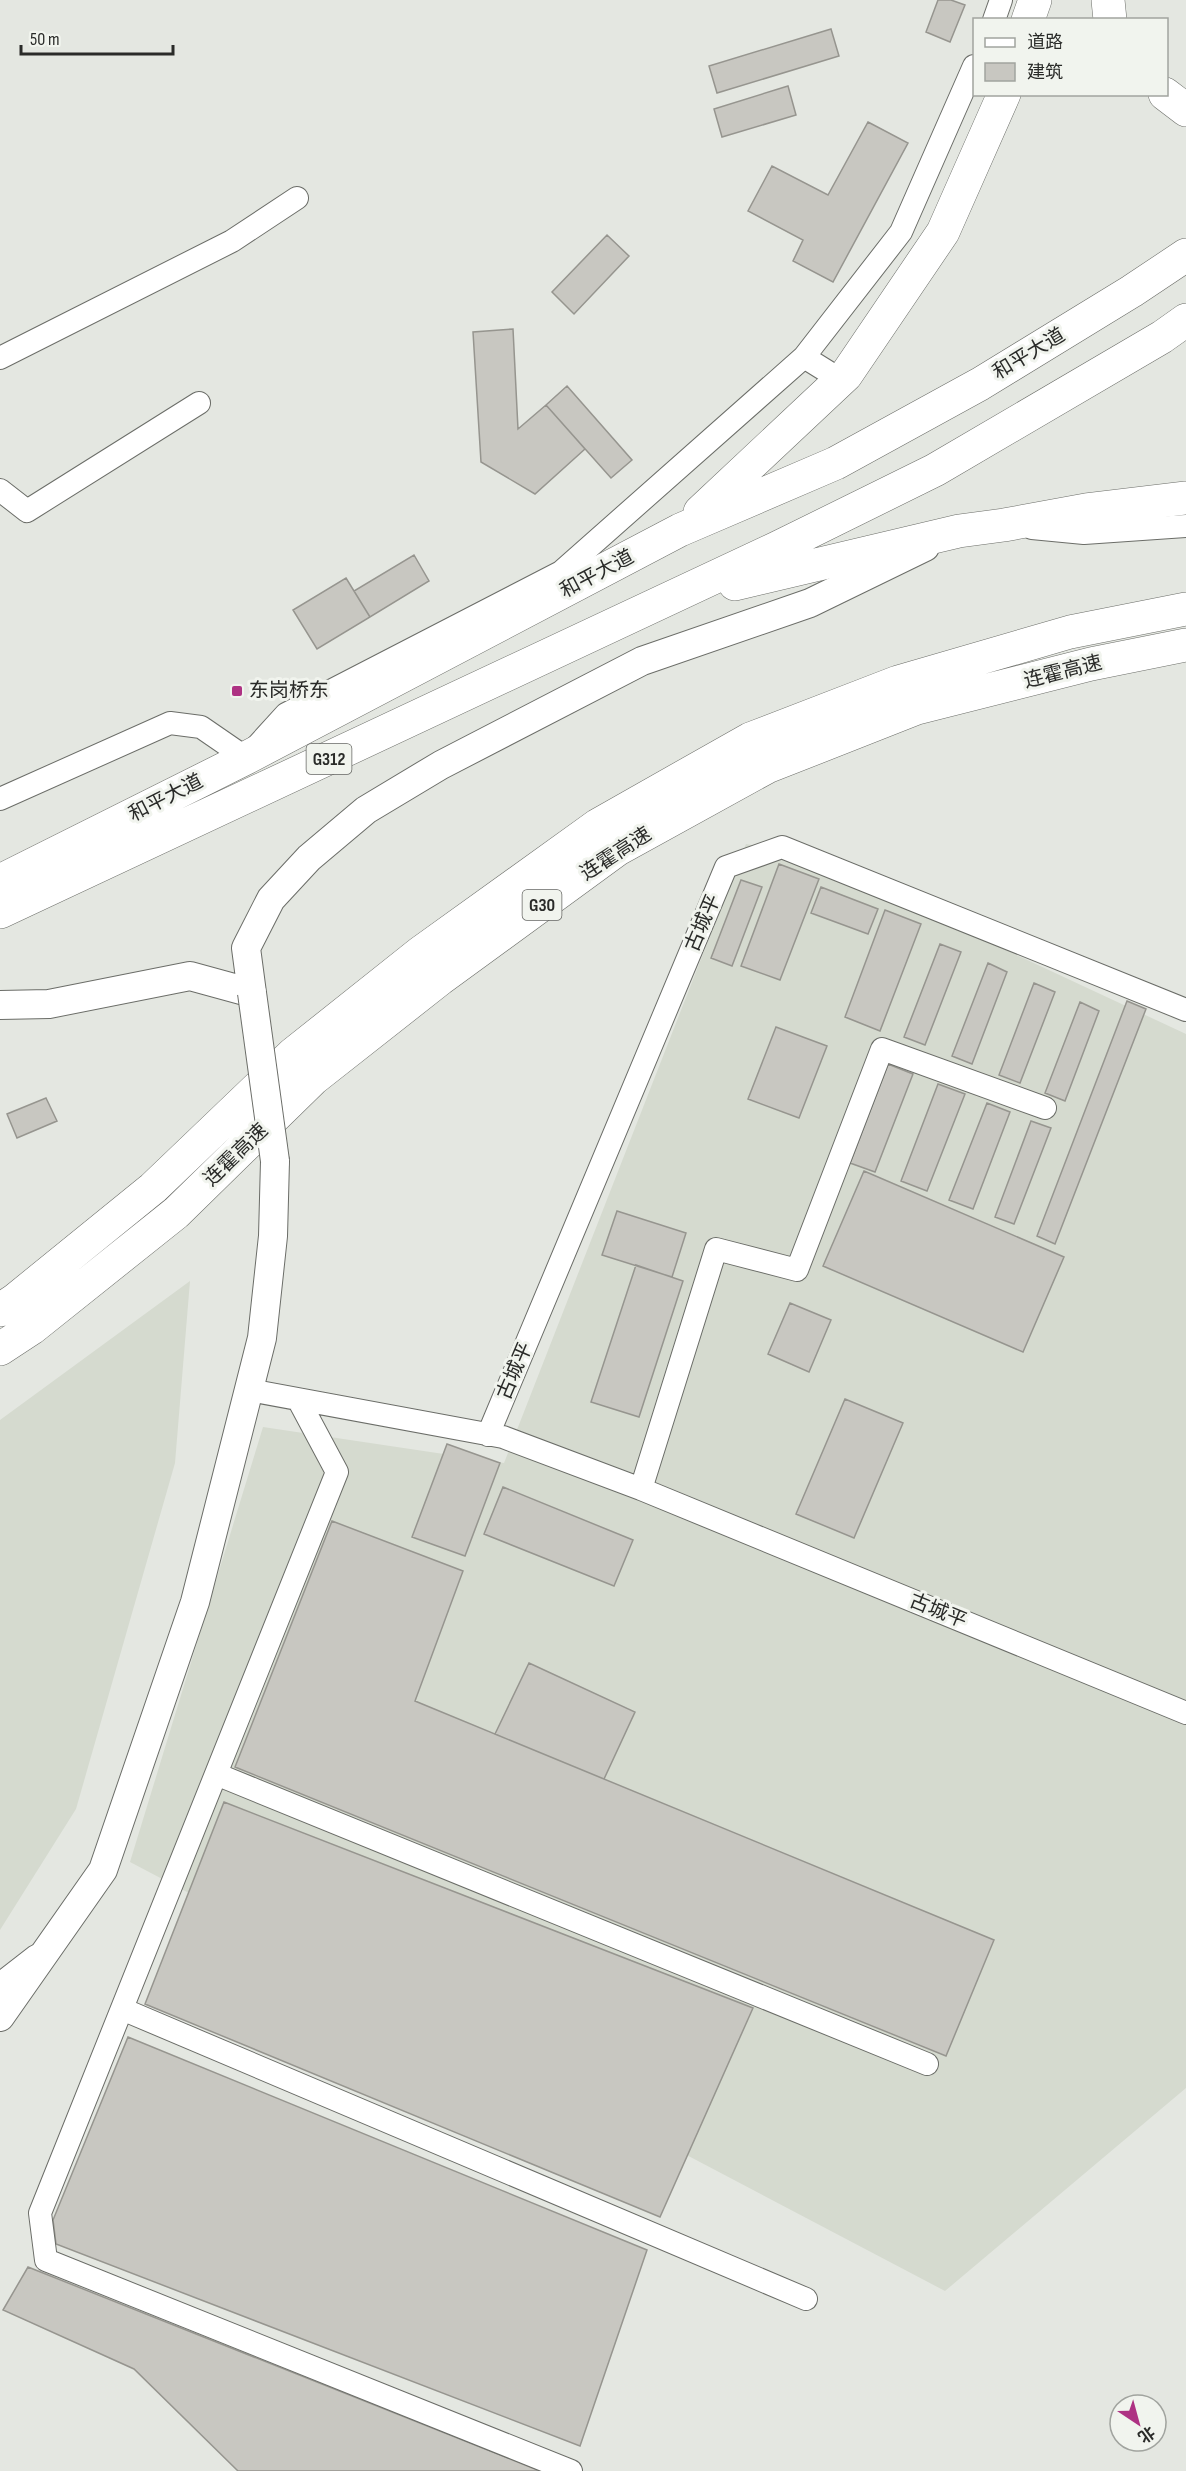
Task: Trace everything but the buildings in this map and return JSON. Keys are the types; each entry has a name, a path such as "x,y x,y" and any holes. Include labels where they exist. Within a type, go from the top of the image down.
{"highway":[{"path":"1029,18 1035,0"},
{"path":"1108,0 1110,18"},
{"path":"680,530 841,380 942,232 1003,96"},
{"path":"1168,96 1186,110"},
{"name":"和平大道","path":"0,881 246,758 680,530 836,463 980,384 1132,291 1186,255"},
{"name":"和平大道","path":"0,912 657,605 934,470 1162,338 1186,320"},
{"path":"657,605 805,566 959,531 1086,510 1186,498"},
{"name":"连霍高速","path":"0,1310 153,1188 293,1054 420,953 598,825 750,739 898,682 1070,632 1186,609"},
{"name":"连霍高速","path":"0,1349 32,1328 176,1213 313,1079 440,979 618,849 767,767 917,708 1091,664 1186,645"}],"main road":[{"path":"0,2017 103,1870 195,1602 262,1338 273,1236 276,1161 246,948 270,899 309,858 366,810 441,765 642,661 810,603 959,531"},
{"path":"0,1005 49,1004 190,976 252,993"}],"street":[{"path":"995,18 1001,0"},
{"path":"0,799 170,723 201,727 246,758 286,714 561,572 804,357 901,232 973,70"},
{"path":"0,358 232,241 297,198"},
{"path":"804,357 841,380"},
{"path":"0,490 27,511 199,403"},
{"path":"1004,525 1084,534 1186,526"},
{"name":"古城平","path":"488,1435 726,867 782,847 1186,1010"},
{"path":"641,1489 716,1249 797,1270 882,1049 1045,1108"},
{"name":"古城平","path":"249,1390 503,1437 641,1489 1186,1713"},
{"path":"298,1399 337,1472 40,2212 46,2260 571,2471"},
{"path":"216,1774 927,2064"},
{"path":"0,1984 52,1943"},
{"path":"122,2009 806,2300"}],"shaded area":[{"path":"746,844 800,854 1186,1034 1186,2088 945,2291 130,1862 263,1427 504,1463"},
{"path":"190,1281 175,1463 76,1809 0,1930 0,1420"}],"place":[{"name":"东岗桥东","path":"237,691"}]}
